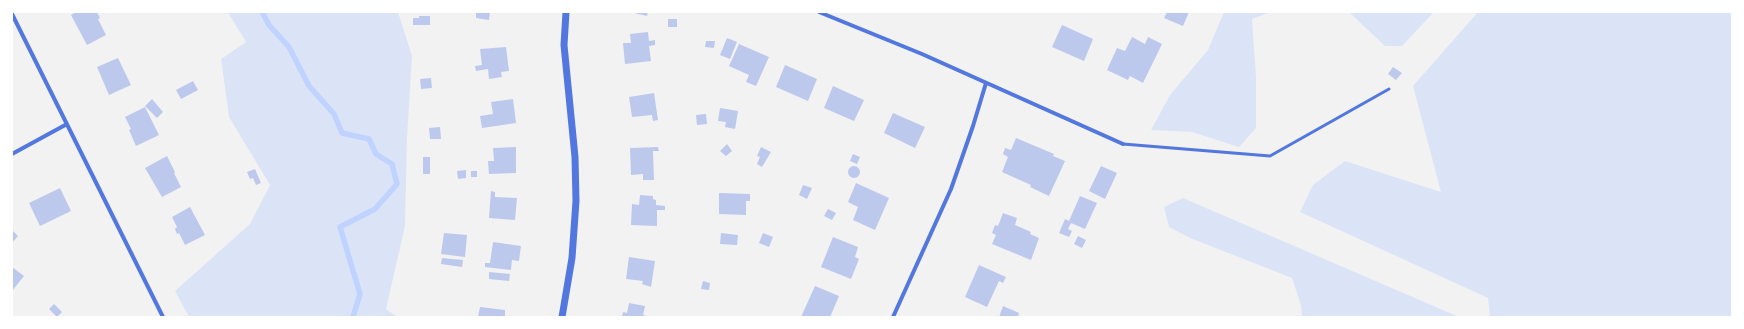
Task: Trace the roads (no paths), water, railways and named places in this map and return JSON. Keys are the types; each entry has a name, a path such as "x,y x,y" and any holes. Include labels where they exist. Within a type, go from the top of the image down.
{"street":[{"path":"562,317 572,258 576,201 575,157 564,45 566,12"},
{"path":"819,12 986,83 1123,144"},
{"path":"12,14 163,317"},
{"path":"893,317 951,189 986,83"},
{"path":"12,154 67,124"}],"lane":[{"path":"1123,144 1270,156 1389,89"}],"waterway":[{"path":"262,12 269,25 289,47 309,86 334,114 342,133 369,139 376,154 392,164 397,184 375,209 340,227 360,294 353,317"}]}
